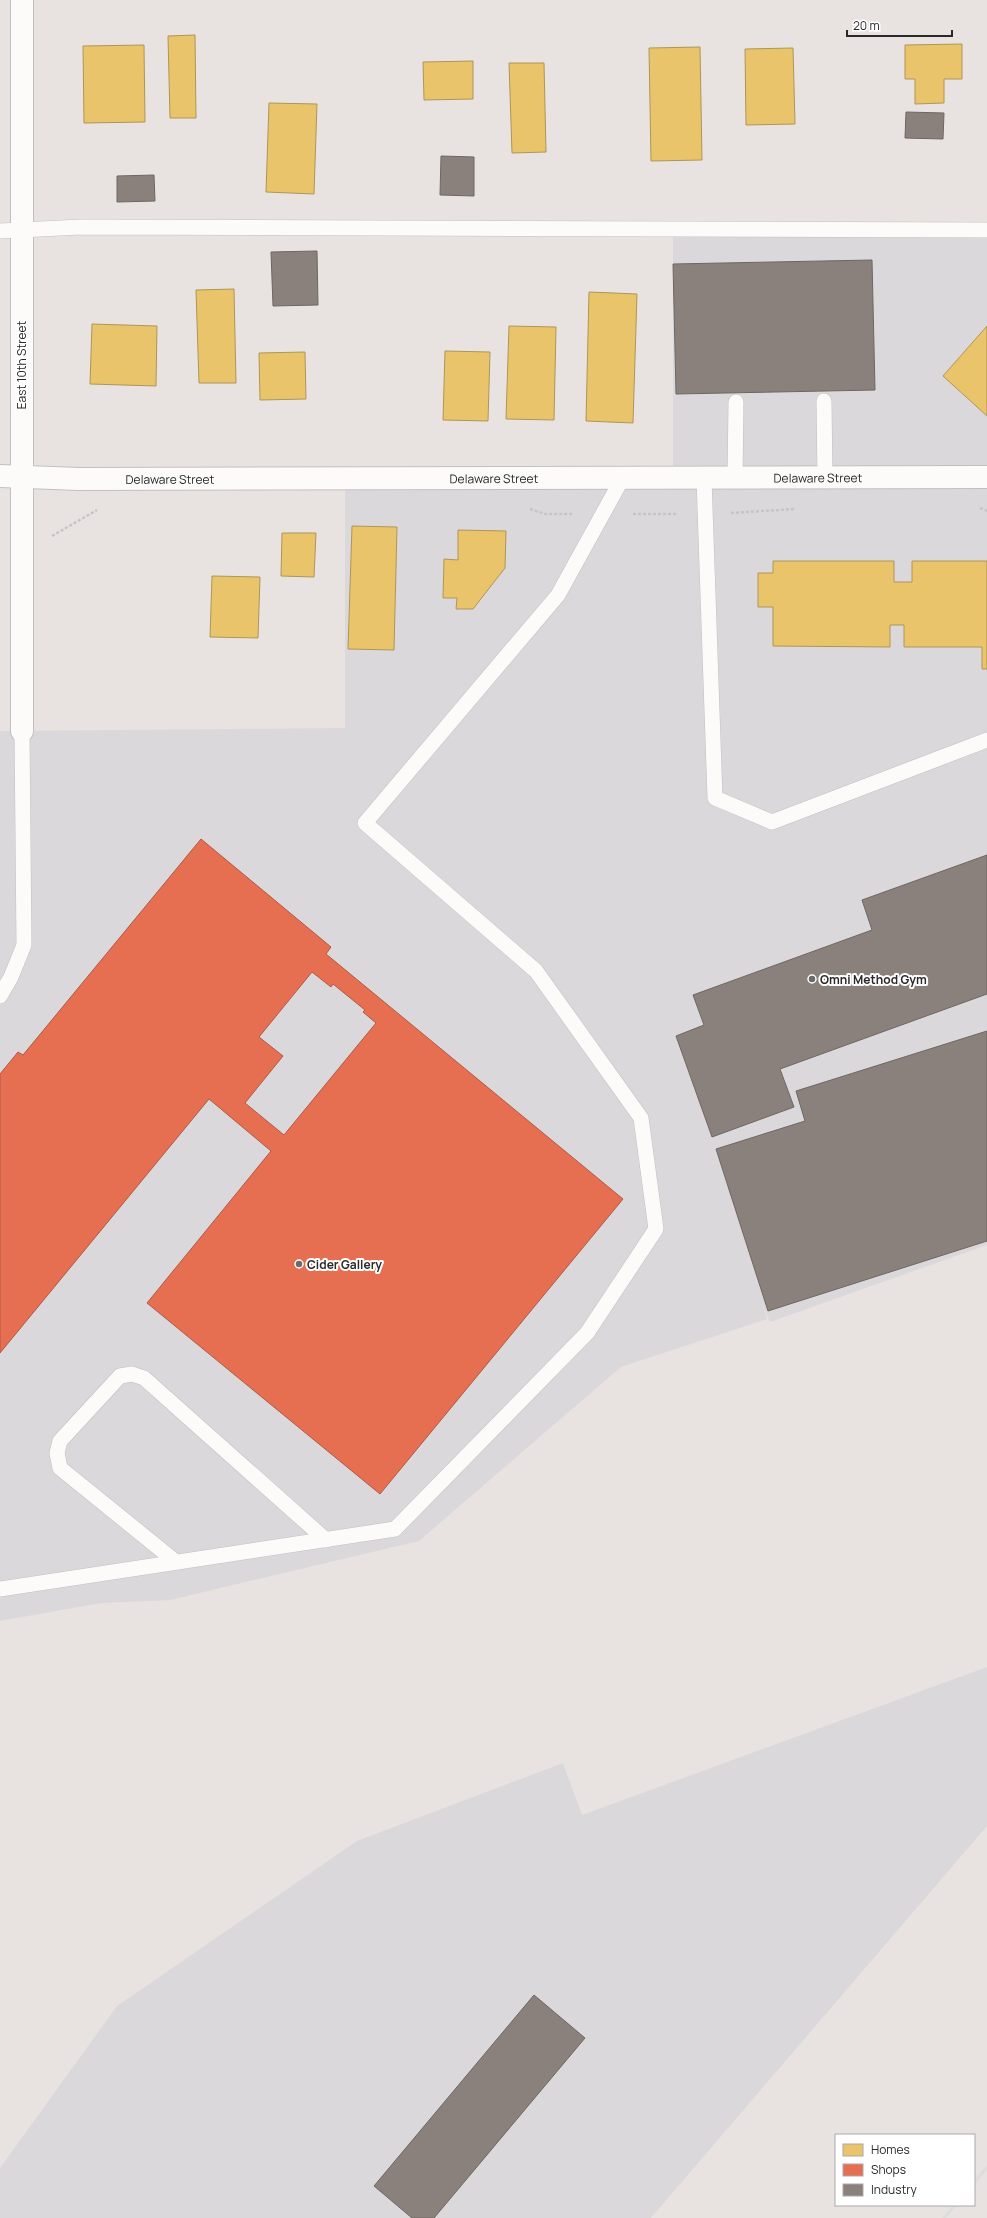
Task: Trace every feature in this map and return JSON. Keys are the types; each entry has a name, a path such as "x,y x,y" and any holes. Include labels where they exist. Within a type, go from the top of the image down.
{"street":[{"name":"East 10th Street","path":"22,0 10,230 22,477 22,730"},
{"name":"Delaware Street","path":"0,476 79,478 987,477"}],"lane":[{"path":"10,230 81,226 987,230"},
{"path":"824,401 825,478"},
{"path":"735,478 736,402"},
{"path":"0,1589 395,1529 587,1333 656,1229 641,1118 536,971 365,823 558,595 622,478"},
{"path":"704,478 715,798 772,822 987,740"},
{"path":"0,996 11,977 24,945 22,730"},
{"path":"176,1562 60,1468 57,1453 60,1441 120,1376 132,1374 144,1378 326,1540"}],"shaded area":[{"path":"673,230 987,230 987,1245 770,1322 762,1305 767,1319 621,1367 419,1541 170,1600 101,1603 0,1621 0,731 345,728 345,479 673,479"},
{"path":"987,1667 987,1826 651,2218 0,2218 0,2168 117,2006 357,1841 563,1763 582,1815"}],"building: Homes":[{"path":"195,35 196,118 170,118 168,36"},
{"path":"962,44 962,79 944,79 944,103 915,104 915,79 905,79 905,45"},
{"path":"144,45 145,122 84,123 83,46"},
{"path":"700,47 702,160 651,161 649,48"},
{"path":"793,48 795,124 746,125 745,49"},
{"path":"473,61 473,99 424,100 423,62"},
{"path":"509,63 544,63 546,152 512,153"},
{"path":"269,103 317,104 314,194 266,192"},
{"path":"234,289 236,383 199,383 196,290"},
{"path":"589,292 637,294 633,423 586,421"},
{"path":"92,324 157,326 156,386 90,384"},
{"path":"509,326 556,327 554,420 506,419"},
{"path":"987,326 987,416 943,376"},
{"path":"445,351 490,352 488,421 443,420"},
{"path":"305,352 306,399 260,400 259,353"},
{"path":"352,526 397,527 394,650 348,649"},
{"path":"458,530 506,531 505,568 473,609 456,609 457,598 443,598 444,559 458,560"},
{"path":"282,533 316,533 314,577 281,576"},
{"path":"773,561 894,561 894,582 912,582 912,561 987,561 987,669 982,669 982,647 904,647 904,625 890,625 890,647 773,646 773,607 758,607 758,573 773,573"},
{"path":"212,576 260,577 258,638 210,637"}],"building: Shops":[{"path":"201,839 331,947 326,954 623,1199 380,1494 147,1303 271,1151 209,1099 0,1353 0,1074 18,1052 23,1055","holes":["312,972 331,987 333,984 365,1010 363,1012 376,1023 284,1135 245,1103 283,1056 259,1037"]}],"building: Industry":[{"path":"906,112 944,113 943,139 905,138"},
{"path":"441,156 474,157 474,196 440,195"},
{"path":"154,175 155,201 117,202 117,176"},
{"path":"317,251 318,305 273,306 271,252"},
{"path":"872,260 875,390 676,394 673,264"},
{"path":"987,855 987,994 780,1069 794,1107 712,1137 676,1036 704,1025 693,995 872,930 862,900"},
{"path":"987,1031 987,1241 768,1311 716,1149 805,1121 796,1091"},
{"path":"534,1995 585,2038 434,2218 412,2218 374,2186"}],"railway":[{"path":"975,2182 987,2167"},
{"path":"944,2218 954,2206"}],"place":[{"name":"Omni Method Gym","path":"812,979"},
{"name":"Cider Gallery","path":"299,1264"}]}
